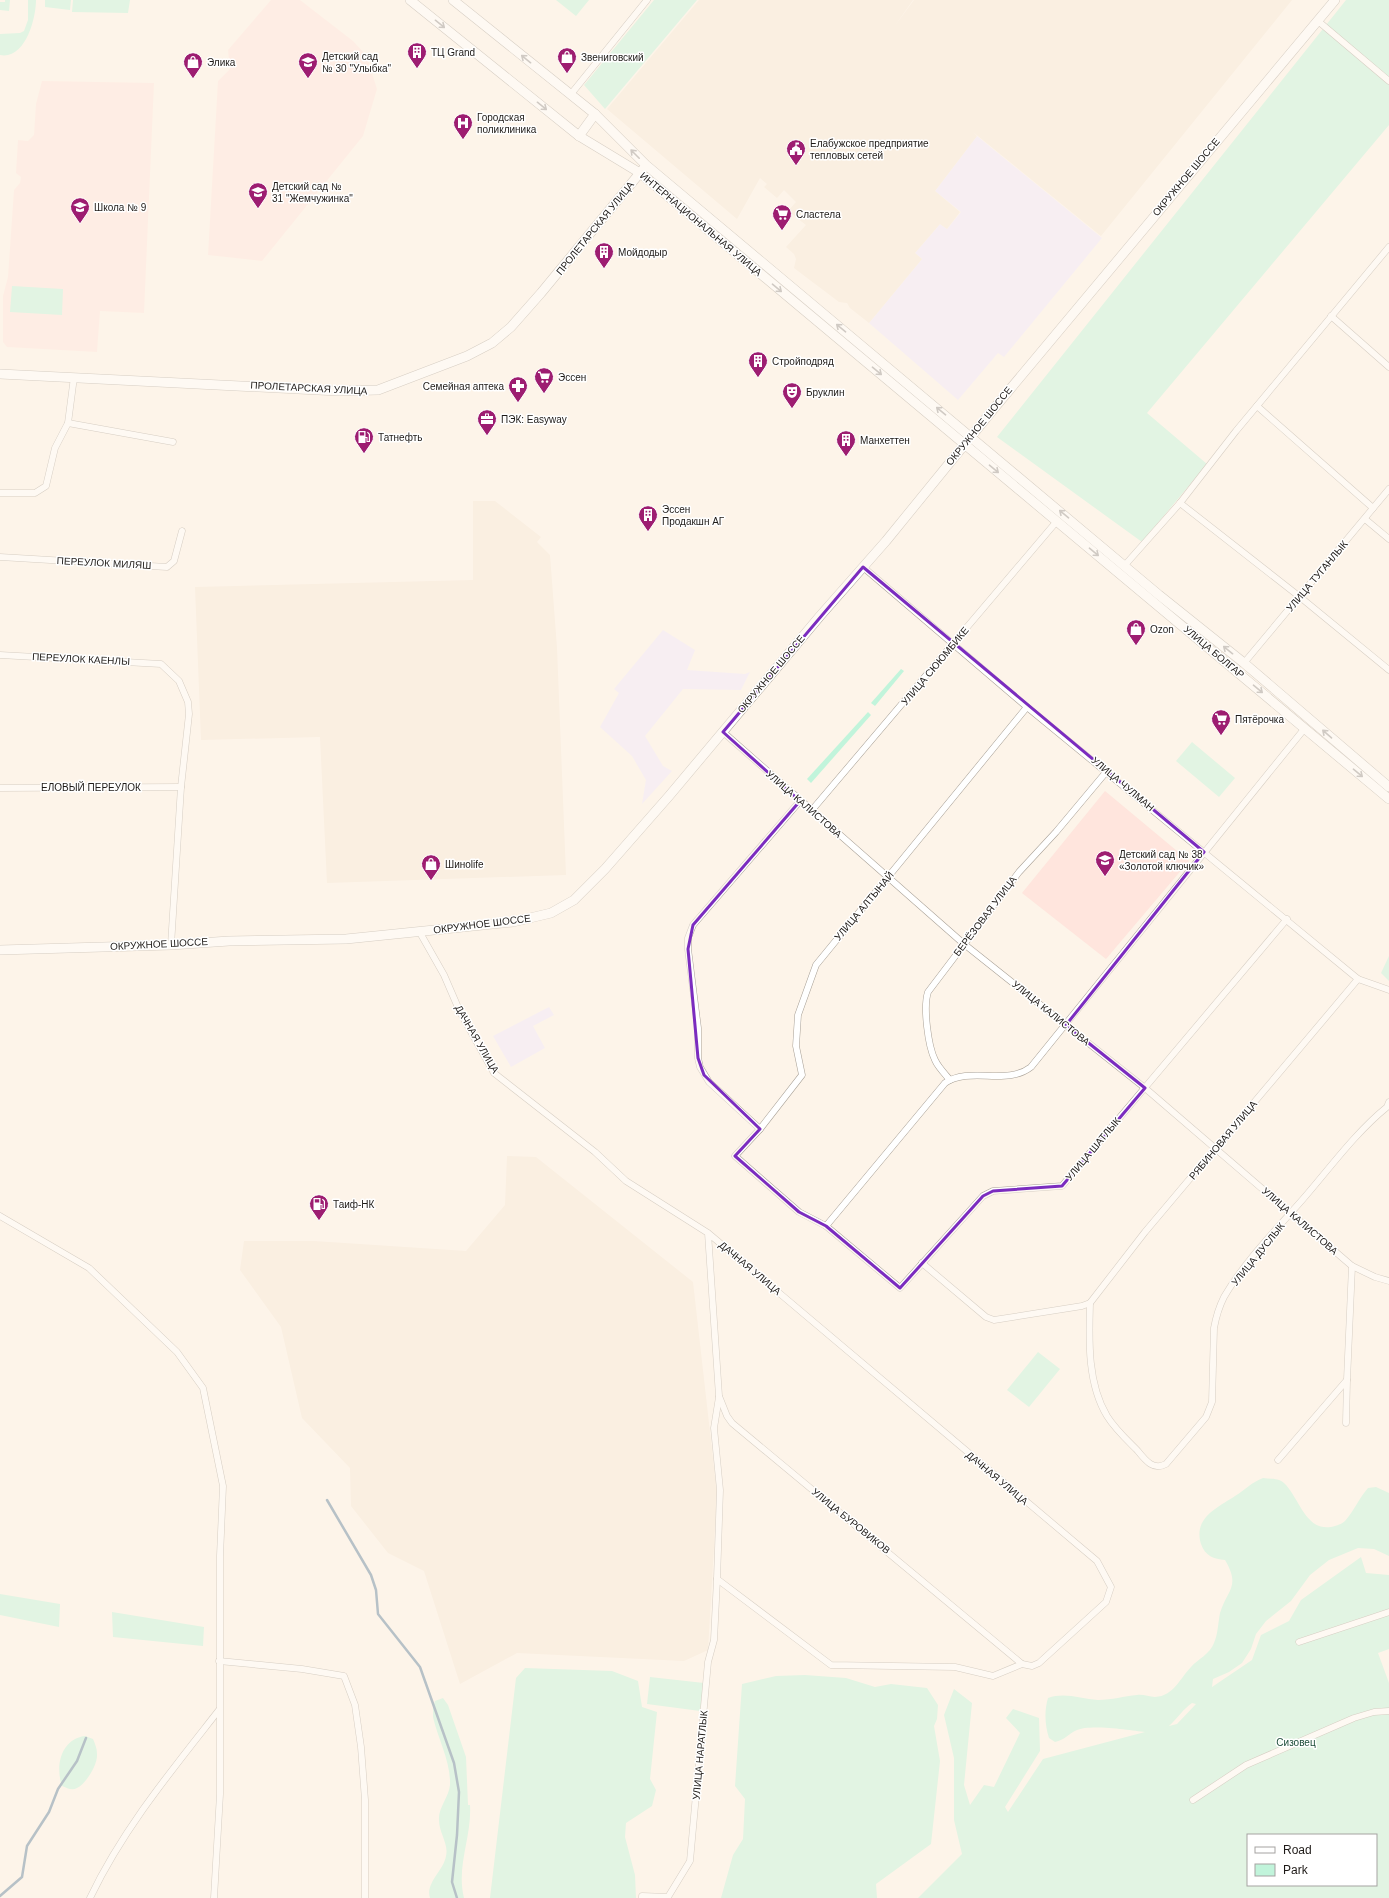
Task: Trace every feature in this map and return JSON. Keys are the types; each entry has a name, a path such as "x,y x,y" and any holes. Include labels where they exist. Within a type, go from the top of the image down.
{"street":[{"name":"ИНТЕРНАЦИОНАЛЬНАЯ УЛИЦА","path":"410,0 579,136 640,173 964,444"},
{"name":"ИНТЕРНАЦИОНАЛЬНАЯ УЛИЦА","path":"453,0 595,114 646,165 970,437"},
{"path":"571,94 647,0"},
{"name":"ОКРУЖНОЕ ШОССЕ","path":"0,950 171,945 229,941 346,939 513,922 551,913 565,906 605,869 723,732 863,567 964,444 1336,0"},
{"path":"1318,21 1389,81"},
{"path":"579,136 595,114"},
{"name":"ПРОЛЕТАРСКАЯ УЛИЦА","path":"0,374 370,392 392,386 472,354 501,337 541,293 646,165"},
{"path":"1125,565 1180,502 1257,406 1389,247"},
{"path":"1331,316 1389,367"},
{"path":"0,493 35,493 43,489 48,480 55,448 68,423 74,377"},
{"path":"1257,406 1373,508"},
{"path":"68,423 173,442"},
{"name":"УЛИЦА БОЛГАР","path":"970,437 1244,663 1389,787"},
{"name":"УЛИЦА БОЛГАР","path":"964,444 1389,799"},
{"name":"УЛИЦА ТУГАНЛЫК","path":"1244,663 1389,489"},
{"path":"1180,502 1389,670"},
{"path":"1365,519 1389,539"},
{"name":"УЛИЦА СЮЮМБИКЕ","path":"812,810 954,645 1057,521"},
{"name":"ПЕРЕУЛОК МИЛЯШ","path":"0,557 167,567 174,561 182,531"},
{"name":"УЛИЦА ЧУЛМАН","path":"863,567 1028,707 1358,979 1389,990"},
{"name":"ПЕРЕУЛОК КАЕНЛЫ","path":"0,655 161,664 179,681 188,702 189,714 181,787"},
{"name":"УЛИЦА АЛТЫНАЙ","path":"826,1226 799,1212 735,1156 760,1129 802,1075 796,1046 798,1015 816,965 1028,707"},
{"path":"826,1226 945,1083 955,1078 1021,1074 1031,1067 1305,728"},
{"name":"УЛИЦА КАЛИСТОВА","path":"723,732 964,944 1145,1088 1352,1266 1389,1281"},
{"name":"БЕРЁЗОВАЯ УЛИЦА","path":"950,1080 937,1064 932,1051 926,998 930,989 1020,872 1107,771"},
{"path":"171,945 181,787"},
{"name":"ЕЛОВЫЙ ПЕРЕУЛОК","path":"0,788 181,787"},
{"path":"760,1129 709,1082 700,1067 698,1058 698,1028 688,949 688,938 693,925 800,801"},
{"name":"УЛИЦА ШАТЛЫК","path":"826,1226 900,1288 974,1204 987,1193 1062,1186 1287,919"},
{"name":"ДАЧНАЯ УЛИЦА","path":"419,931 444,976 460,1012 494,1073 595,1152 626,1181 708,1234 1097,1562 1111,1587 1106,1602 1040,1663 1032,1666 1022,1664"},
{"name":"РЯБИНОВАЯ УЛИЦА","path":"1090,1303 1145,1232 1358,979"},
{"name":"УЛИЦА ДУСЛЫК","path":"1090,1303 1089,1335 1093,1376 1100,1402 1113,1425 1147,1462 1155,1466 1163,1466 1209,1411 1212,1402 1214,1328 1216,1317 1224,1297 1242,1271 1360,1132 1388,1106"},
{"path":"0,1216 89,1268 177,1352 203,1388 223,1486 220,1556 220,1794 214,1898"},
{"name":"УЛИЦА БУРОВИКОВ","path":"708,1234 720,1396 727,1416 737,1428 1022,1664"},
{"path":"922,1263 986,1317 994,1320 1090,1303"},
{"path":"1346,1423 1352,1266"},
{"path":"1278,1460 1347,1380"},
{"name":"УЛИЦА НАРАТЛЫК","path":"642,1898 642,1896 668,1896 690,1861 708,1662 714,1640 720,1490 714,1428 720,1396"},
{"path":"717,1579 831,1665 955,1667 993,1676 1022,1664"},
{"path":"1300,1642 1389,1612"},
{"path":"219,1661 302,1669 344,1676 355,1705 361,1747 365,1800 365,1898"},
{"path":"90,1898 103,1870 153,1793 220,1710"},
{"path":"1193,1800 1246,1765 1354,1718 1374,1712 1389,1711"}],"highlighted area":[{"path":"863,567 1204,852 1066,1025 1145,1088 1062,1186 993,1191 983,1196 900,1288 826,1226 799,1212 735,1156 760,1129 704,1075 698,1058 688,949 693,925 800,801 723,732"}],"shaded area":[{"path":"271,0 300,0 353,41 366,55 377,89 363,136 262,261 208,255 218,81 230,69 228,50"},
{"path":"699,0 913,0 894,27 914,0 1292,0 1101,236 973,132 977,136 935,191 960,212 947,229 940,224 915,253 922,259 869,323 850,308 847,303 839,302 794,268 796,259 794,254 786,247 806,225 788,211 796,202 784,190 777,198 764,187 767,184 760,178 737,219 607,109"},
{"name":"Школа № 9","path":"42,81 154,83 144,313 100,311 97,352 7,347 3,342 3,296 8,277 14,190 20,183 21,177 16,173 18,140 28,141 34,135 36,104"},
{"path":"977,136 1102,238 1004,357 998,353 958,400 869,323 922,259 915,253 940,224 947,229 961,212 935,191"},
{"path":"473,501 495,501 541,537 537,542 550,555 557,648 566,875 327,883 320,737 201,740 195,587 473,580"},
{"path":"663,630 695,650 687,670 745,674 750,672 741,690 683,689 645,736 663,766 672,771 642,804 646,780 632,756 600,727 619,693 614,689"},
{"name":"Детский сад № 38 «Золотой ключик»","path":"1105,791 1189,861 1106,959 1022,893"},
{"path":"549,1007 554,1015 533,1026 545,1048 511,1067 493,1036"},
{"path":"507,1156 536,1157 693,1282 717,1494 708,1650 684,1661 517,1653 460,1684 424,1571 388,1553 351,1506 350,1468 302,1418 281,1327 240,1270 244,1241 314,1241 466,1251 505,1205"}],"green space":[{"path":"5,0 10,0 9,11 0,10 0,2 5,2"},
{"path":"28,0 36,0 34,17 27,36 22,45 16,51 9,55 0,55 0,34 20,33 24,31 28,20"},
{"path":"45,0 71,0 70,10 45,7"},
{"path":"73,0 130,0 128,13 72,12"},
{"path":"556,0 589,0 576,16"},
{"path":"654,0 697,0 605,109 584,85"},
{"path":"1346,0 1389,0 1389,125 1147,413 1207,464 1142,542 997,437"},
{"path":"12,286 63,289 62,315 10,312"},
{"path":"901,669 904,671 875,706 871,703"},
{"path":"868,712 871,715 811,783 807,779"},
{"path":"1192,742 1235,778 1219,797 1176,761"},
{"path":"1389,956 1389,981 1381,973"},
{"path":"1038,1352 1060,1369 1029,1407 1007,1390"},
{"name":"Сизовец","path":"1263,1478 1279,1480 1284,1483 1309,1519 1322,1527 1331,1527 1344,1522 1368,1488 1376,1487 1389,1493 1389,1556 1374,1549 1358,1548 1329,1560 1310,1575 1291,1601 1266,1621 1256,1634 1251,1649 1242,1663 1229,1672 1213,1679 1212,1687 1252,1660 1261,1635 1289,1621 1301,1600 1361,1557 1366,1573 1389,1575 1389,1649 1378,1653 1389,1683 1389,1898 918,1898 962,1854 954,1820 954,1758 944,1715 954,1689 972,1703 964,1785 970,1805 984,1785 994,1787 1020,1733 1006,1718 1013,1709 1039,1718 1040,1751 1005,1807 1008,1812 1043,1759 1145,1732 1110,1728 1083,1728 1055,1742 1049,1738 1047,1729 1046,1713 1048,1698 1054,1696 1067,1696 1098,1700 1139,1695 1155,1697 1162,1696 1176,1686 1187,1671 1212,1647 1216,1636 1220,1613 1232,1583 1230,1569 1225,1560 1210,1556 1203,1548 1199,1535 1200,1527 1203,1521 1214,1510","holes":["1192,1703 1196,1704 1177,1724 1169,1726"]},
{"path":"0,1594 60,1604 59,1627 0,1615"},
{"path":"112,1612 204,1627 203,1646 113,1637"},
{"path":"525,1668 612,1671 638,1681 642,1707 657,1712 650,1779 656,1790 652,1806 626,1823 625,1837 635,1875 636,1898 490,1898 516,1678"},
{"path":"805,1675 846,1678 875,1687 891,1684 927,1688 938,1705 937,1719 934,1726 940,1761 931,1844 876,1884 877,1898 721,1898 733,1855 743,1839 745,1799 735,1786 742,1684 776,1676"},
{"path":"650,1677 704,1683 700,1711 647,1704"},
{"path":"443,1698 448,1705 466,1757 470,1817 462,1874 464,1898 430,1898 429,1892 432,1882 445,1861 447,1852 439,1825 439,1816 448,1794 450,1776 433,1717 435,1701"},
{"path":"85,1736 93,1739 97,1752 96,1763 88,1778 80,1786 73,1789 62,1786 59,1770 65,1748 70,1742"}],"waterway":[{"path":"327,1500 371,1575 376,1590 378,1614 420,1667 454,1763 459,1792 457,1835 452,1882 457,1898"},
{"path":"0,1896 22,1877 27,1846 49,1812 58,1789 77,1761 86,1738"}],"place":[{"name":"ТЦ Grand","path":"417,69"},
{"name":"Звениговский","path":"567,74"},
{"name":"Элика","path":"193,79"},
{"name":"Детский сад № 30 \"Улыбка\"","path":"308,79"},
{"name":"Городская поликлиника","path":"463,140"},
{"name":"Елабужское предприятие тепловых сетей","path":"796,166"},
{"name":"Детский сад № 31 \"Жемчужинка\"","path":"258,209"},
{"name":"Школа № 9","path":"80,224"},
{"name":"Сластела","path":"782,231"},
{"name":"Мойдодыр","path":"604,269"},
{"name":"Стройподряд","path":"758,378"},
{"name":"Эссен","path":"544,394"},
{"name":"Семейная аптека","path":"518,403"},
{"name":"Бруклин","path":"792,409"},
{"name":"ПЭК: Easyway","path":"487,436"},
{"name":"Татнефть","path":"364,454"},
{"name":"Манхеттен","path":"846,457"},
{"name":"Эссен Продакшн АГ","path":"648,532"},
{"name":"Ozon","path":"1136,646"},
{"name":"Пятёрочка","path":"1221,736"},
{"name":"Детский сад № 38 «Золотой ключик»","path":"1105,877"},
{"name":"Шиноlife","path":"431,881"},
{"name":"Таиф-НК","path":"319,1221"}]}
